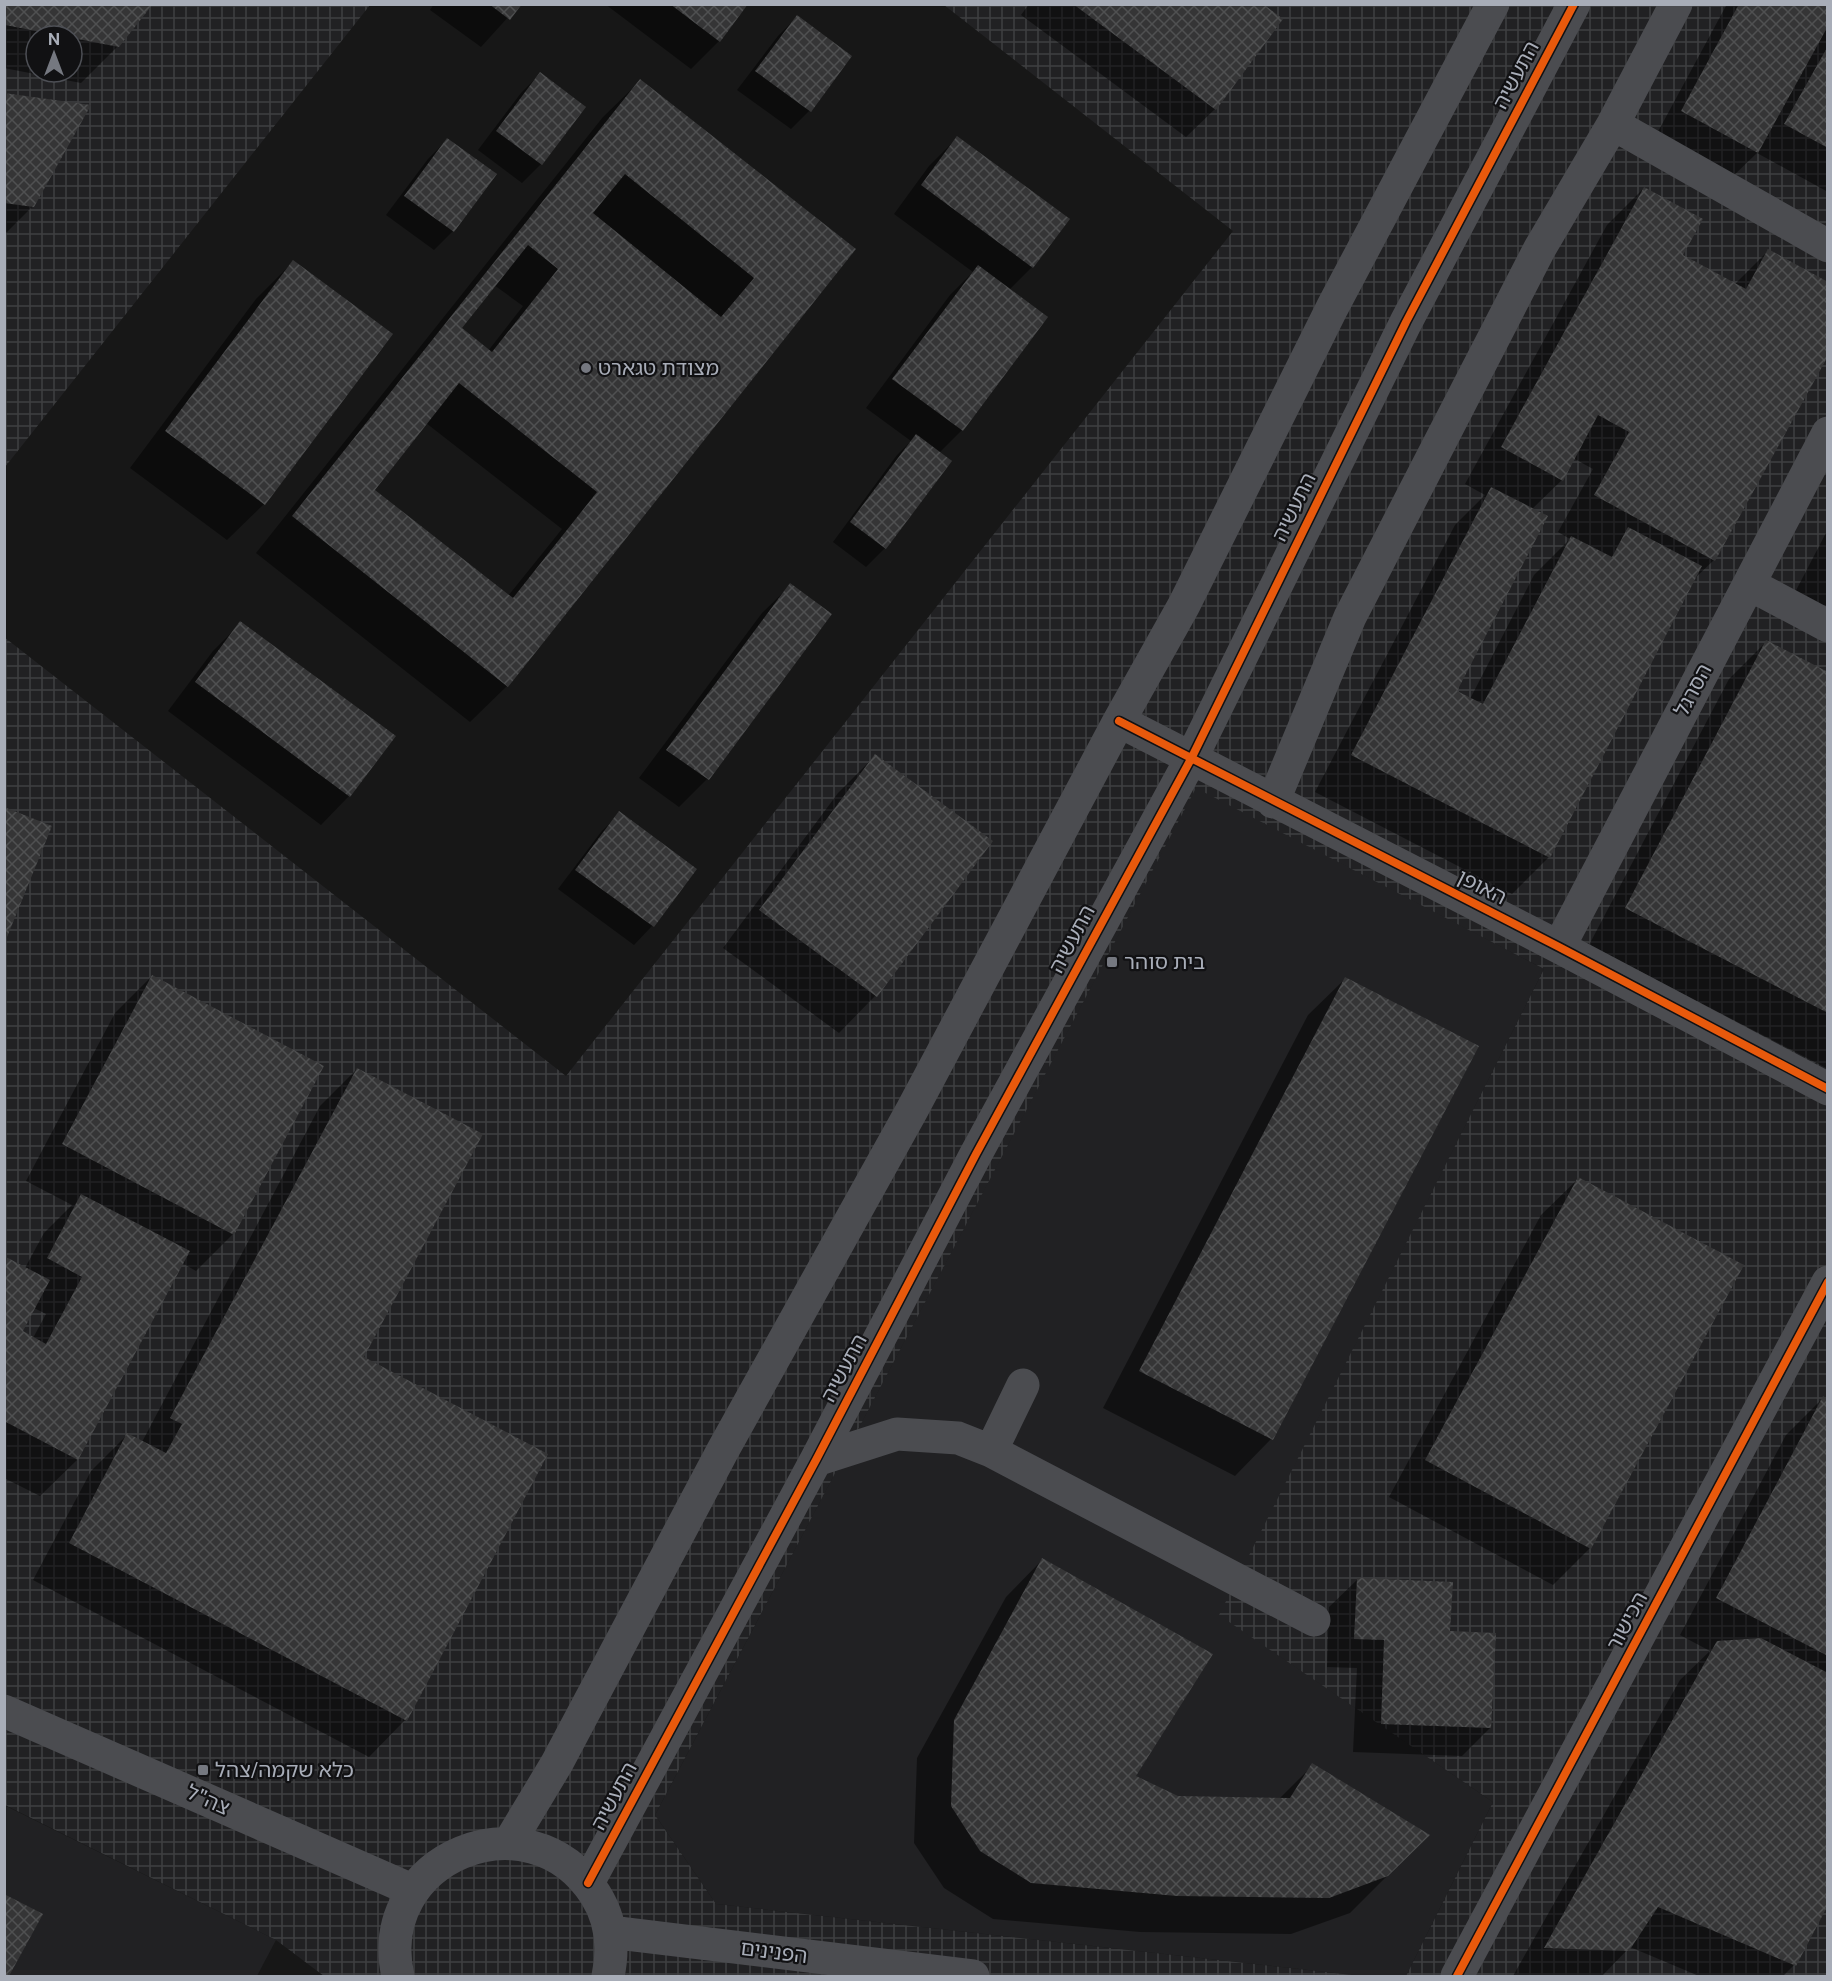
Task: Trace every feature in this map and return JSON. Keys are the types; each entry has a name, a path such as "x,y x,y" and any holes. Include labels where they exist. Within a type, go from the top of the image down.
{"street":[{"path":"509,1843 557,1763 723,1450 912,1110 1119,721 1184,604 1332,308 1493,4"},
{"name":"התעשיה","path":"588,1883 816,1460 976,1154 1191,759 1406,322 1574,4"},
{"path":"1273,802 1350,617 1540,248 1613,124 1676,4"},
{"path":"1613,124 1827,246"},
{"name":"הסרגל","path":"1559,947 1827,433"},
{"path":"1749,584 1827,626"},
{"name":"האופן","path":"1119,721 1559,947 1827,1089"},
{"name":"הכישור","path":"1457,1977 1827,1282"},
{"path":"992,1451 1023,1385"},
{"path":"816,1460 897,1434 958,1438 992,1451 1314,1620"},
{"name":"צה\"ל","path":"4,1711 412,1890"},
{"path":"398,1977 393,1958 397,1922 412,1890 438,1863 472,1847 509,1843 539,1848 566,1862 588,1883 602,1906 610,1932 612,1959 608,1977"},
{"name":"הפנינים","path":"610,1932 973,1977"}],"shaded area":[{"path":"5,5 370,5 5,467"},
{"path":"944,5 1827,5 1827,1976 1406,1976 1493,1802 1219,1615 1544,969 1196,788 655,1815 716,1904 1361,1976 324,1976 276,1940 5,1805 4,637 566,1076 1233,231"},
{"path":"1196,787 1544,969 1220,1615 1493,1802 1406,1976 1361,1976 716,1904 655,1815"},
{"path":"4,1805 276,1940 257,1976 5,1976"}],"building":[{"path":"5,4 153,4 119,47 84,40 84,24 24,24 24,29 5,25"},
{"path":"489,4 522,4 510,20"},
{"path":"670,4 748,4 720,42"},
{"path":"1073,4 1263,4 1283,19 1216,110"},
{"path":"1739,4 1828,4 1828,26 1758,153 1681,111"},
{"path":"797,15 852,56 811,112 755,71"},
{"path":"1828,46 1828,148 1784,124"},
{"path":"540,72 586,107 542,165 496,131"},
{"name":"מצודת טגארט","path":"640,79 856,249 508,687 292,516","holes":["625,174 754,278 721,317 593,213","528,245 558,269 492,352 462,328","459,383 597,492 513,598 375,490"]},
{"path":"4,93 91,105 34,207 4,203"},
{"path":"957,136 1070,219 1033,268 921,185"},
{"path":"447,138 497,174 454,232 404,196"},
{"path":"1644,187 1703,219 1683,255 1746,289 1768,249 1828,282 1828,356 1715,561 1594,495 1629,432 1598,415 1563,481 1501,447"},
{"path":"293,260 393,334 265,505 165,431"},
{"path":"978,265 1048,317 963,431 892,379"},
{"path":"916,434 952,461 886,549 850,522"},
{"path":"1491,487 1548,516 1457,691 1483,704 1571,536 1612,557 1628,527 1702,566 1550,858 1351,755"},
{"path":"790,583 832,614 709,780 666,750"},
{"path":"240,621 396,736 350,797 195,682"},
{"path":"1766,640 1828,672 1828,1013 1625,908"},
{"path":"875,754 993,841 877,997 759,910"},
{"path":"4,807 52,826 5,942 4,942"},
{"path":"619,811 697,869 654,927 575,870"},
{"path":"152,975 324,1066 234,1235 62,1144"},
{"path":"1345,977 1479,1046 1273,1440 1139,1371"},
{"path":"357,1068 483,1134 364,1357 548,1454 407,1721 69,1543 127,1433 166,1453 182,1424 170,1418"},
{"path":"1578,1177 1744,1265 1591,1549 1425,1460"},
{"path":"81,1194 190,1251 78,1460 4,1421 4,1256 50,1280 23,1331 46,1344 82,1277 47,1258"},
{"path":"1823,1396 1828,1399 1828,1656 1716,1598"},
{"path":"1042,1558 1213,1654 1136,1776 1178,1796 1290,1798 1312,1763 1430,1835 1388,1876 1329,1898 1177,1896 1031,1883 980,1851 951,1806 954,1720"},
{"path":"1357,1578 1453,1582 1450,1631 1496,1633 1491,1728 1381,1724 1384,1640 1354,1639"},
{"path":"1761,1638 1828,1673 1828,1905 1796,1966 1658,1907 1629,1951 1544,1948 1717,1641"},
{"path":"4,1894 43,1914 9,1976 4,1976"}],"cycle path":[{"path":"588,1883 816,1460 976,1154 1191,759 1406,322 1574,4"},
{"path":"1119,721 1559,947 1828,1089"},
{"path":"1457,1976 1828,1282"}],"place":[{"name":"מצודת טגארט","path":"586,368"},
{"name":"בית סוהר","path":"1112,962"},
{"name":"כלא שקמה/צהל","path":"203,1770"}]}
